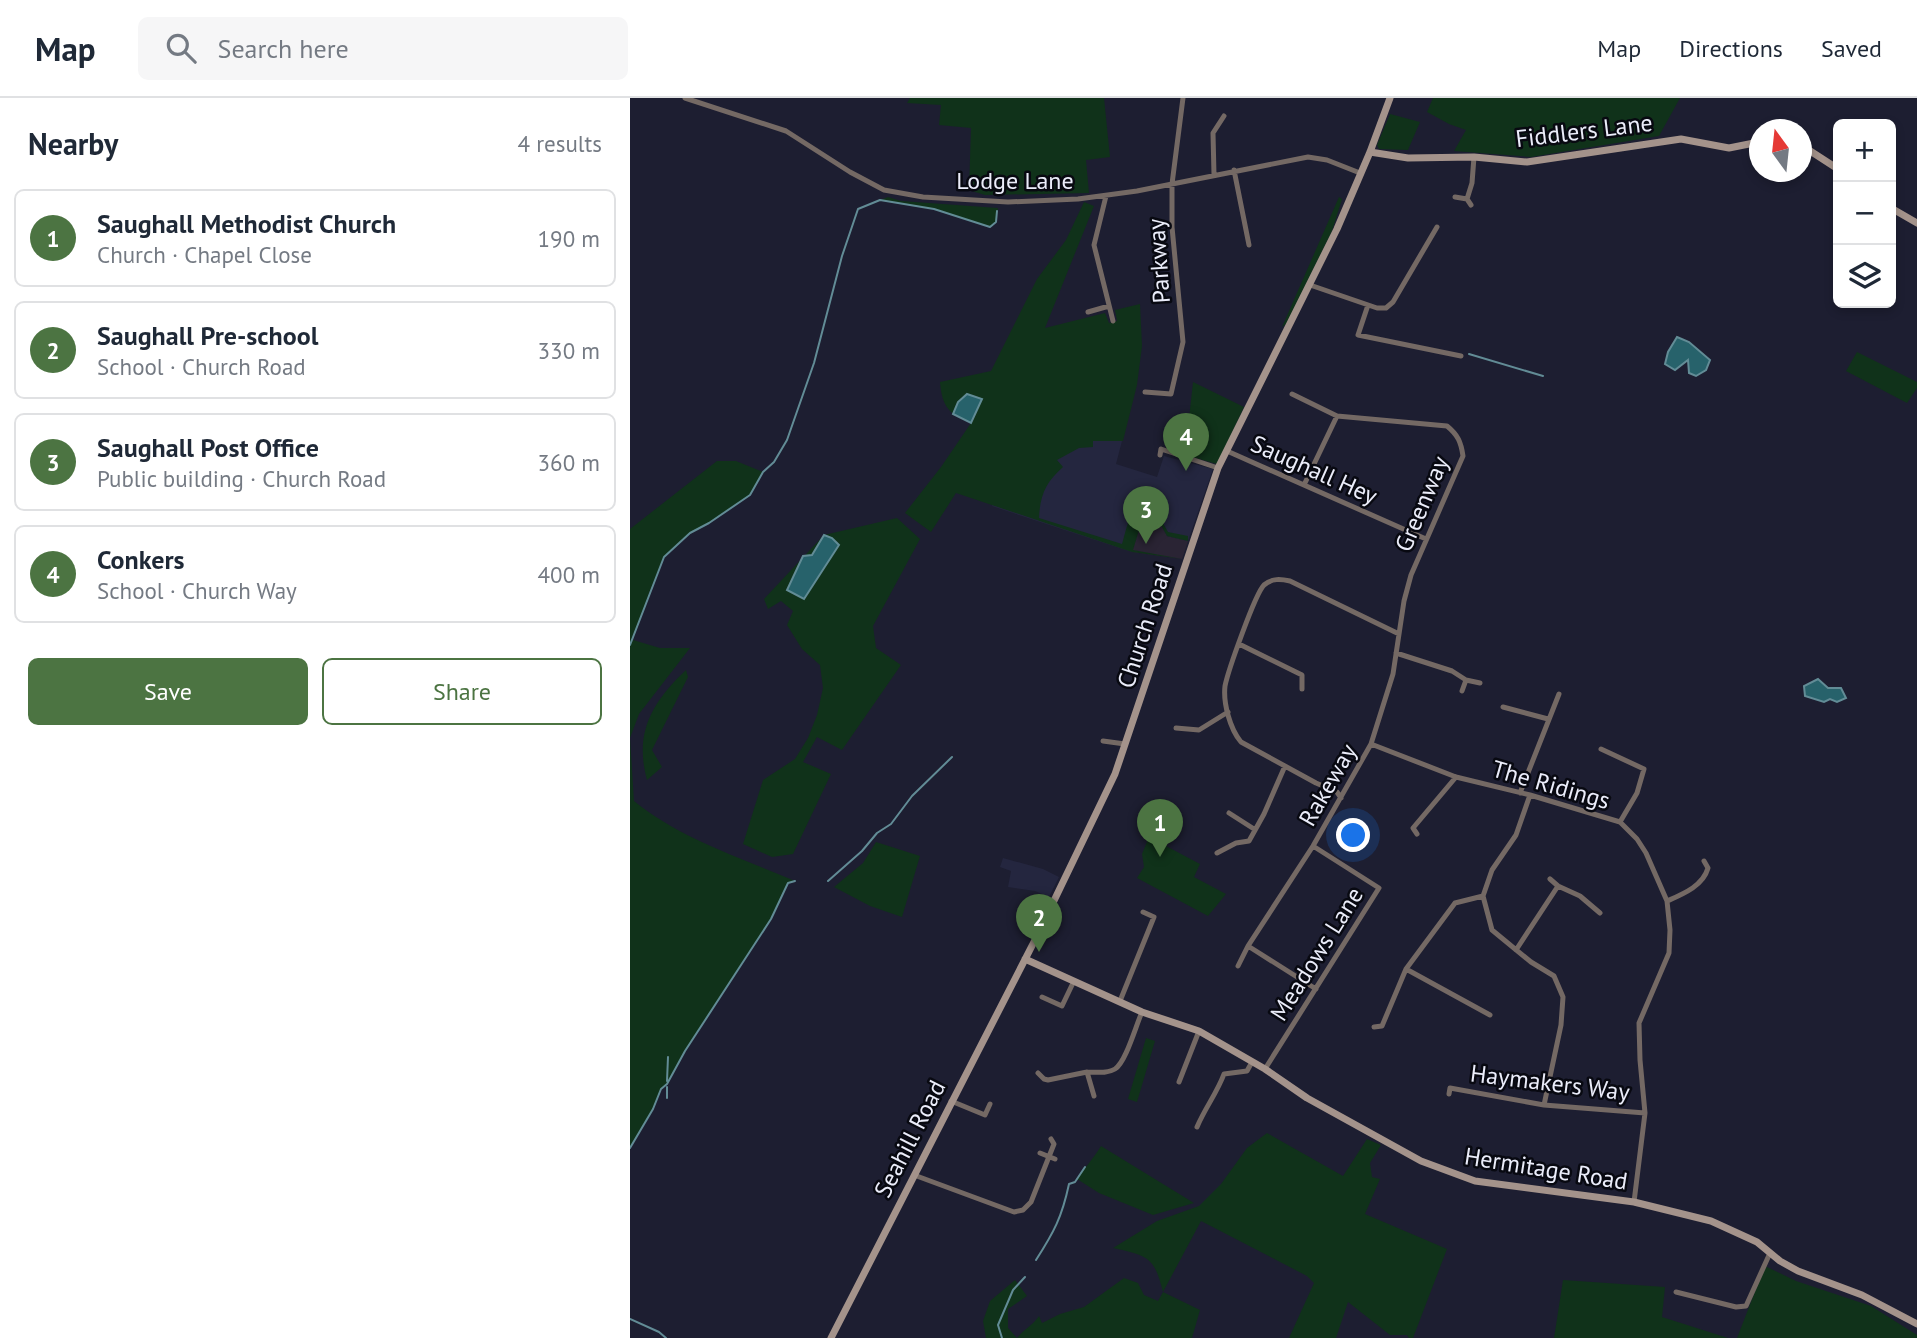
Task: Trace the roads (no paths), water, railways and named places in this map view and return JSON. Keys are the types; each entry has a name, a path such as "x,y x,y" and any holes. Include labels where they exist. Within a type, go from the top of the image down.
{"street":[{"name":"Lodge Lane","path":"685,98 786,131 866,181 900,194 1026,202 1106,196 1308,157 1327,160 1360,173"},
{"name":"Parkway","path":"1145,392 1171,394 1183,342 1172,227 1172,184 1183,98"},
{"name":"Church Road","path":"1025,959 1115,774 1218,468 1310,285 1370,152 1390,98"},
{"path":"1214,175 1213,133 1224,116"},
{"name":"Fiddlers Lane","path":"1370,152 1408,158 1474,157 1527,162 1681,139 1729,148 1749,144"},
{"path":"1812,152 1833,166"},
{"path":"1467,199 1472,183 1474,157"},
{"path":"1234,170 1249,242 1238,242"},
{"path":"1106,196 1094,245 1113,321"},
{"path":"1455,197 1467,199 1471,205"},
{"path":"1896,211 1917,223"},
{"path":"1310,285 1368,305 1386,308 1393,302 1437,227"},
{"path":"1368,305 1355,335 1461,356"},
{"path":"1088,312 1109,306"},
{"name":"Greenway","path":"1292,394 1337,416 1447,426 1461,441 1463,456 1426,538 1404,601 1399,625"},
{"path":"1304,485 1337,416"},
{"path":"1161,449 1218,468"},
{"name":"Saughall Hey","path":"1227,451 1426,538"},
{"path":"1341,798 1337,792 1241,742 1237,737 1228,712 1225,686 1239,644 1258,594 1264,585 1280,579 1290,581 1399,634"},
{"name":"Rakeway","path":"1238,966 1371,744 1392,674 1399,625"},
{"path":"1239,644 1302,675"},
{"path":"1396,653 1480,683"},
{"path":"1301,689 1302,675 1308,669"},
{"path":"1462,691 1466,680"},
{"path":"1520,793 1559,694"},
{"path":"1503,707 1515,707 1548,719"},
{"path":"1176,728 1199,730 1228,712"},
{"path":"1103,741 1125,744"},
{"name":"The Ridings","path":"1371,744 1456,777 1531,795 1620,822 1637,839 1646,853 1667,901 1670,930 1669,953 1639,1023 1645,1113 1634,1202"},
{"path":"1609,744 1604,751 1644,769 1637,793 1620,822"},
{"path":"1217,853 1236,843 1249,841 1285,766"},
{"path":"1405,824 1415,831 1456,777"},
{"path":"1531,795 1516,835 1492,870 1483,895 1492,930 1554,976 1563,997 1561,1025 1544,1105"},
{"path":"1229,813 1253,831"},
{"name":"Meadows Lane","path":"1265,1069 1379,888 1312,846"},
{"path":"1667,901 1697,885 1706,875 1708,868 1704,861"},
{"path":"1708,868 1715,867"},
{"path":"1550,879 1558,886 1580,896 1600,913"},
{"path":"1516,950 1558,886"},
{"path":"1382,1026 1406,969 1455,903 1483,895"},
{"path":"1120,1001 1157,919 1143,912"},
{"path":"1248,946 1316,989"},
{"name":"Hermitage Road","path":"1025,959 1142,1012 1199,1031 1265,1069 1307,1098 1420,1161 1475,1181 1634,1202 1712,1221 1757,1242 1798,1271 1861,1295 1917,1324"},
{"name":"Seahill Road","path":"831,1338 1025,959"},
{"path":"1406,969 1490,1015"},
{"path":"1042,997 1062,1006 1073,983"},
{"path":"1038,1073 1044,1079 1058,1079 1087,1072 1108,1072 1117,1068 1142,1012"},
{"path":"1374,1027 1382,1026 1389,1032"},
{"path":"1180,1082 1199,1031"},
{"path":"1198,1127 1204,1109 1212,1101 1224,1074 1247,1071 1252,1062"},
{"path":"1087,1072 1094,1096"},
{"path":"1043,1089 1044,1079"},
{"name":"Haymakers Way","path":"1450,1088 1544,1105 1645,1113"},
{"path":"951,1101 985,1115 990,1104"},
{"path":"914,1175 1014,1212 1023,1210 1031,1202 1052,1158 1055,1143"},
{"path":"1040,1153 1052,1158"},
{"path":"1675,1292 1736,1307 1746,1306 1770,1253"}],"waterway":[{"path":"630,645 664,557 690,533 750,495 787,440 814,363 842,256 858,209 880,200 934,209 990,227 996,222 997,211"},
{"path":"1469,354 1543,376"},
{"path":"828,881 862,851 877,833 891,824 912,796 952,757"},
{"path":"630,1148 653,1109 661,1089 667,1084 685,1051 771,919 788,883 795,881"},
{"path":"667,1081 668,1057"},
{"path":"667,1087 667,1098"},
{"path":"1036,1260 1057,1224 1069,1184 1075,1182 1085,1167"},
{"path":"1002,1338 998,1325 1013,1290 1025,1277"},
{"path":"630,1319 666,1338"}],"place":[{"name":"Conkers","path":"1186,471"},
{"name":"Saughall Post Office","path":"1146,544"},
{"name":"Saughall Methodist Church","path":"1160,857"},
{"name":"Saughall Pre-school","path":"1039,952"}]}
